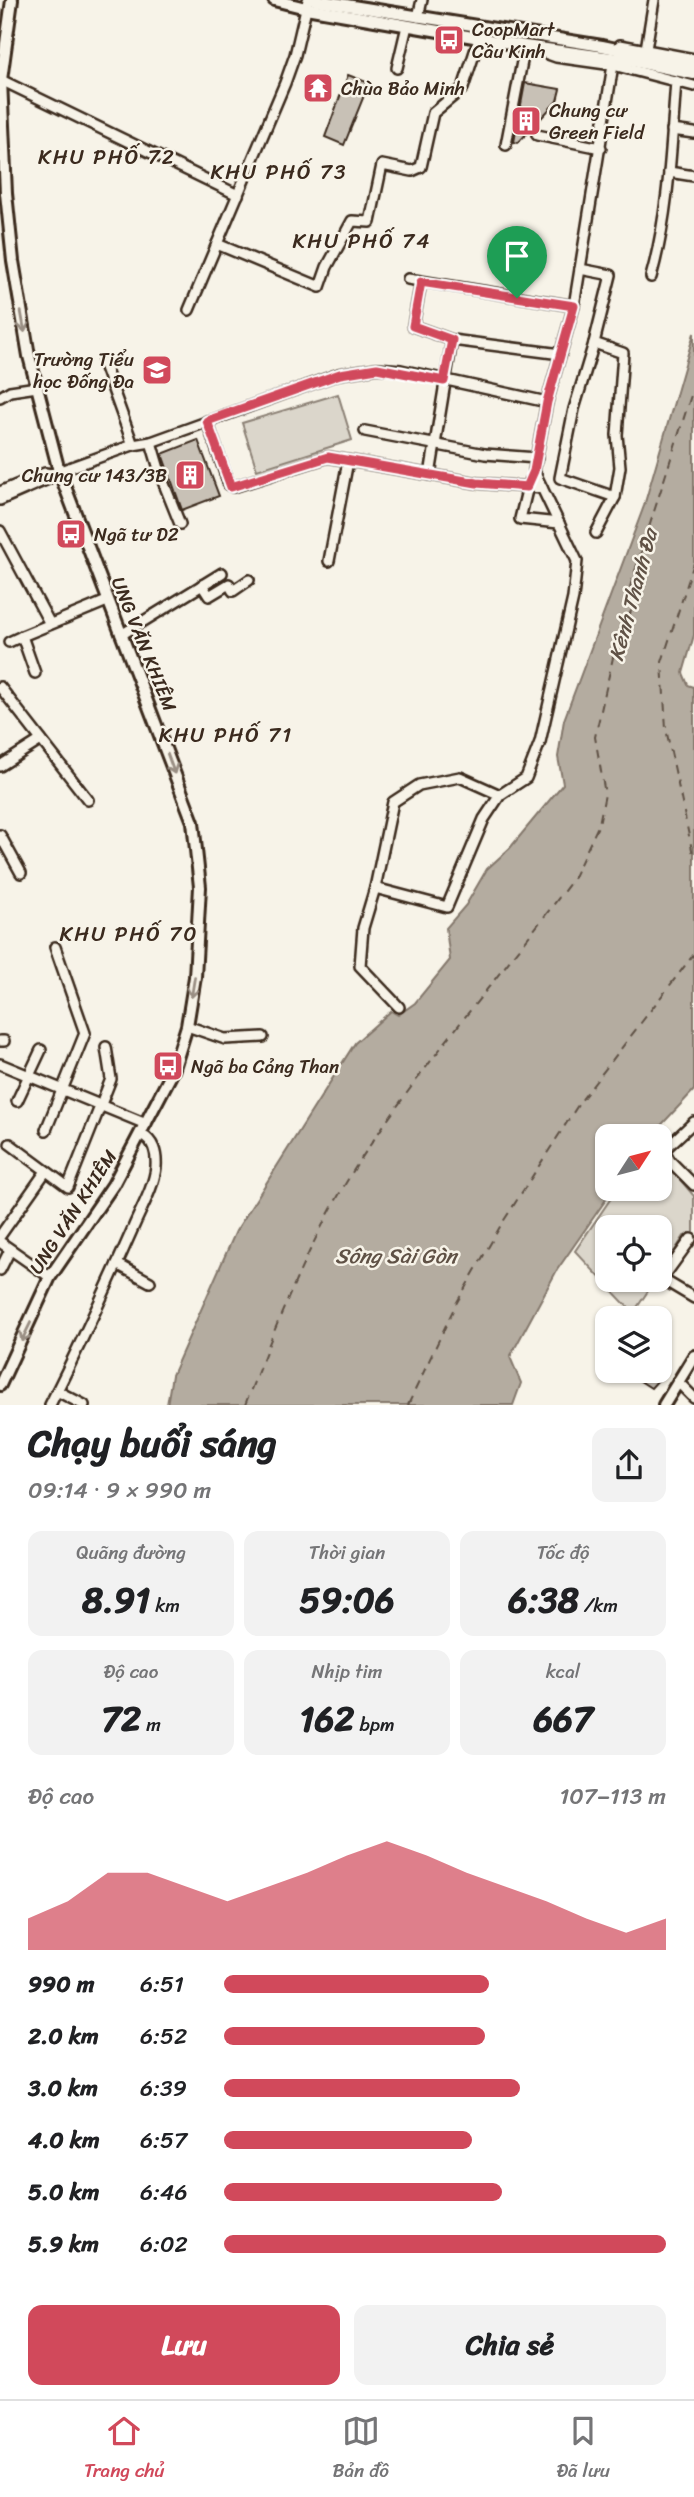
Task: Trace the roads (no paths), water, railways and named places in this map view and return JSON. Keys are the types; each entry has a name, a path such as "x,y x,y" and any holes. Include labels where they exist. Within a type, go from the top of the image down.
{"main road":[{"name":"UNG VĂN KHIÊM","path":"0,1385 50,1277 113,1185 173,1072 187,1026 195,977 200,887 193,821 55,473 13,261 2,168 1,80 12,0"},
{"path":"274,0 307,4 407,26 482,33"},
{"path":"315,0 418,17 526,41 694,65"},
{"path":"553,44 694,74"},
{"path":"664,1405 694,1356"}],"street":[{"path":"418,17 422,0"},
{"path":"646,49 654,0"},
{"path":"190,310 295,55 307,4"},
{"path":"397,68 407,26"},
{"path":"217,244 320,287 327,267 352,221 370,222 382,165 412,171 421,167 433,113 463,88 482,33"},
{"path":"526,41 572,37 694,59"},
{"path":"526,41 556,57 613,65 694,86"},
{"path":"506,145 526,41"},
{"path":"559,523 520,519 537,458 547,402 574,306 613,65"},
{"path":"1,80 238,195"},
{"path":"651,277 661,242 676,81"},
{"path":"672,130 694,134"},
{"path":"537,135 601,148"},
{"path":"669,172 694,176"},
{"path":"580,269 611,275 574,409 560,478 615,497"},
{"path":"408,279 574,306"},
{"path":"421,282 413,326 452,340 561,354"},
{"path":"430,475 452,340"},
{"path":"594,344 623,354 617,435 620,467 615,497 596,533"},
{"path":"103,362 133,445"},
{"path":"0,492 45,473 55,473 133,445 151,442 350,372 377,368 547,402"},
{"path":"0,397 10,391 37,387"},
{"path":"207,421 229,485 233,488 323,457 477,483 542,488"},
{"path":"365,431 485,454 537,458"},
{"path":"151,442 180,524"},
{"path":"329,561 348,461"},
{"path":"375,888 447,907 471,846 500,795 526,778 540,742 573,598 577,561 534,471"},
{"path":"0,500 48,479 55,473"},
{"path":"0,531 50,624"},
{"path":"121,635 222,573"},
{"path":"202,585 209,596 229,584 233,591 249,580"},
{"path":"9,642 107,601"},
{"path":"22,636 35,673"},
{"path":"0,687 89,800"},
{"path":"0,766 41,740"},
{"path":"399,1007 360,966 363,928 375,888 393,802 419,785 460,778 500,795"},
{"path":"0,835 21,873"},
{"path":"46,1130 85,1036 83,1023 55,947"},
{"path":"187,1026 225,1039 263,1037"},
{"path":"10,1144 68,1187 103,1106 111,1079 106,1047"},
{"path":"17,1101 41,1051"},
{"path":"0,1064 103,1106 144,1130 154,1147 156,1166 117,1265 50,1405"},
{"path":"694,1122 664,1150 670,1161 694,1183"},
{"path":"0,1236 46,1171"},
{"path":"691,1239 662,1279 694,1298"},
{"path":"0,1242 50,1277"},
{"path":"0,1270 10,1250"},
{"path":"117,1265 149,1282"},
{"path":"678,1382 694,1398"},
{"path":"57,1391 84,1405"}],"water":[{"name":"Sông Sài Gòn","path":"694,333 694,635 683,673 688,685 694,687 694,1090 662,1124 595,1124 595,1201 605,1201 557,1270 510,1357 521,1383 513,1405 167,1405 172,1375 236,1231 355,1043 391,1011 398,1015 415,1003 450,960 446,928 466,905 487,869 510,848 563,784 558,757 564,720 644,506"}],"place":[{"name":"CoopMart Cầu Kinh","path":"449,40"},
{"name":"Chùa Bảo Minh","path":"318,88"},
{"name":"Chung cư Green Field","path":"526,121"},
{"name":"Trường Tiểu học Đống Đa","path":"157,370"},
{"name":"Chung cư 143/3B","path":"190,475"},
{"name":"Ngã tư D2","path":"71,534"},
{"name":"Ngã ba Cảng Than","path":"168,1066"}],"district":[{"name":"KHU PHỐ 72","path":"107,157"},
{"name":"KHU PHỐ 73","path":"279,172"},
{"name":"KHU PHỐ 74","path":"362,241"},
{"name":"KHU PHỐ 71","path":"226,735"},
{"name":"KHU PHỐ 70","path":"129,934"}],"water label":[{"name":"Kênh Thanh Đa","path":"633,595"}]}
